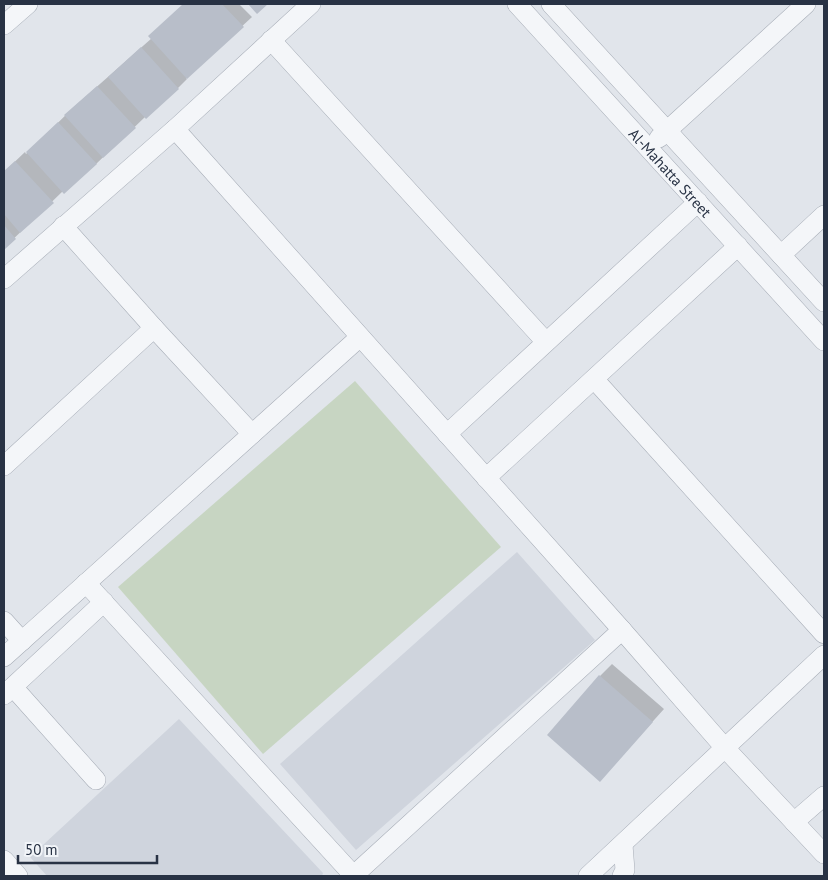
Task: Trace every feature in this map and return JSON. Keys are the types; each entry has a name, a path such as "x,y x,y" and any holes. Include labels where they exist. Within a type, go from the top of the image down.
{"street":[{"path":"4,25 28,4"},
{"path":"4,279 175,129 311,4"},
{"name":"Al-Mahatta Street","path":"517,4 824,341"},
{"name":"Al-Mahatta Street","path":"551,4 824,302"},
{"path":"649,148 806,4"},
{"path":"271,40 546,342"},
{"path":"175,129 725,748 824,854"},
{"path":"447,434 698,202"},
{"path":"781,255 824,215"},
{"path":"64,226 154,328 252,434"},
{"path":"486,478 738,246"},
{"path":"4,466 154,328"},
{"path":"4,657 360,336"},
{"path":"594,379 824,634"},
{"path":"86,583 354,876 622,630"},
{"path":"96,780 8,691 104,602"},
{"path":"4,621 22,641"},
{"path":"588,876 824,655"},
{"path":"794,822 824,796"},
{"path":"622,876 625,870 623,845"},
{"path":"4,860 18,876"}],"shaded area":[{"path":"517,552 595,640 356,850 280,764"},
{"path":"179,719 323,873 322,876 47,876 30,857"}],"green space":[{"path":"355,381 501,547 263,754 118,587"}],"building":[{"path":"183,4 222,4 244,27 187,79 148,36"},
{"path":"248,4 268,4 257,14"},
{"path":"141,47 179,89 146,119 108,77"},
{"path":"97,86 136,128 103,158 64,115"},
{"path":"58,122 97,164 64,194 26,152"},
{"path":"15,161 54,203 20,233 4,214 4,171"},
{"path":"4,225 16,239 4,250"},
{"path":"599,675 653,722 600,782 547,735"}]}
